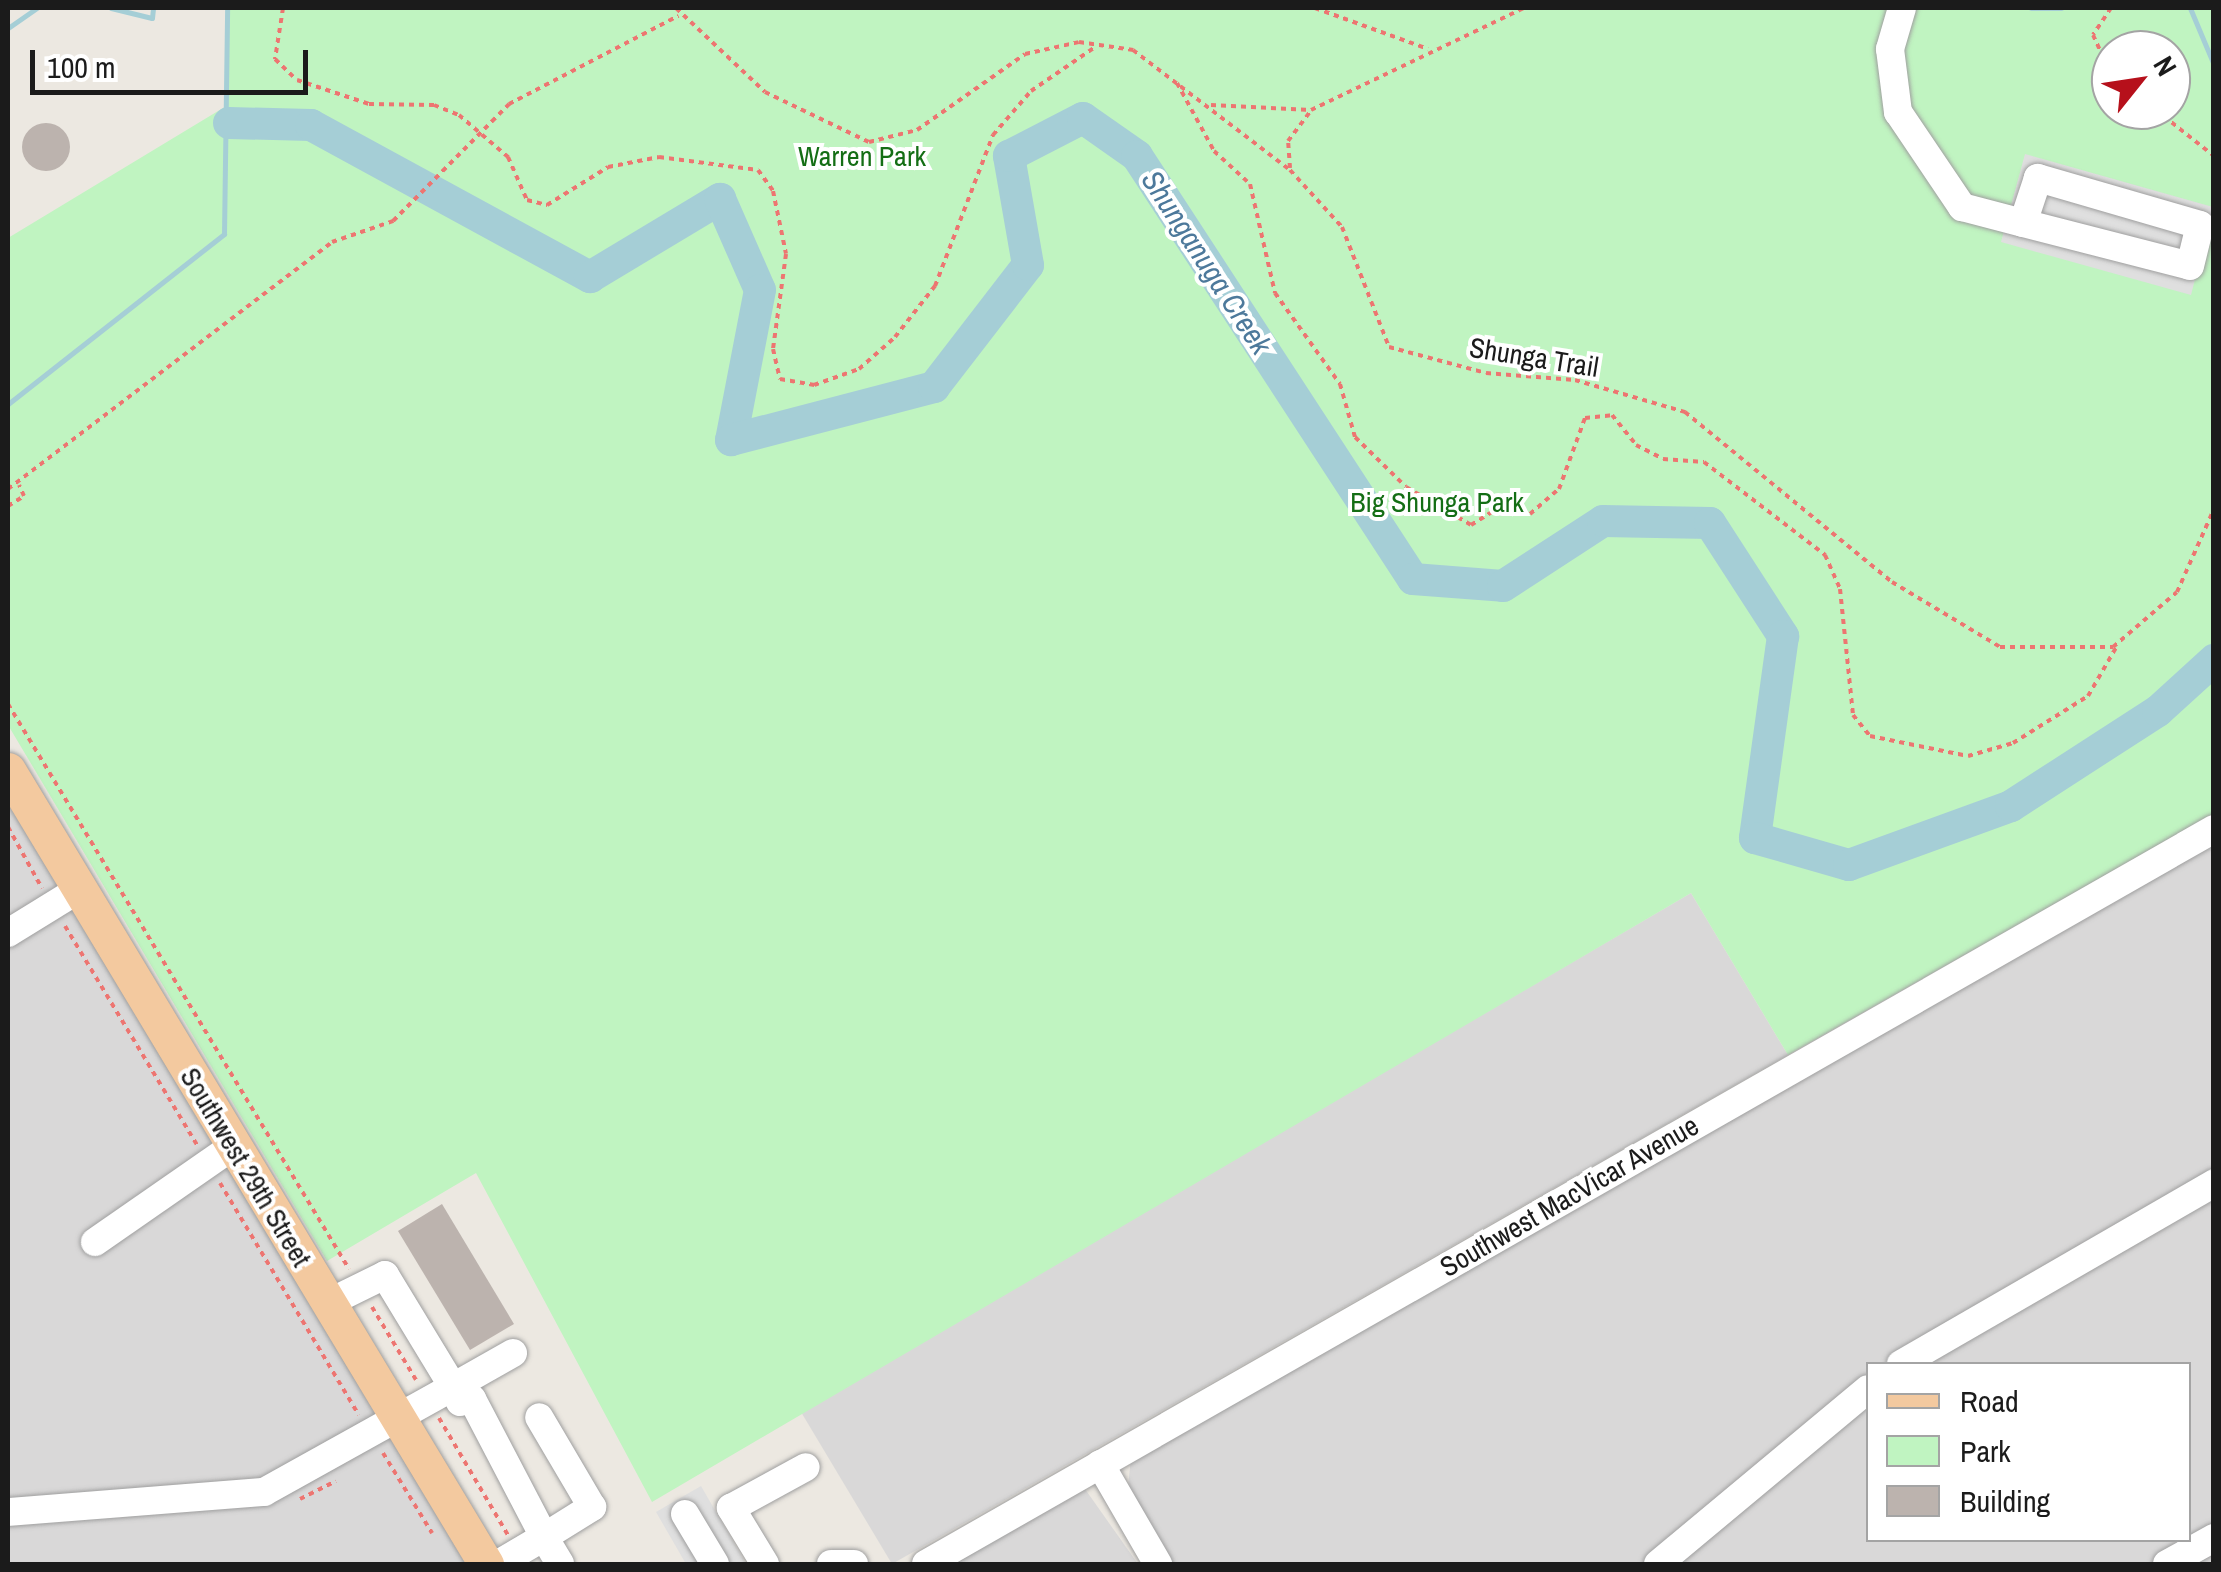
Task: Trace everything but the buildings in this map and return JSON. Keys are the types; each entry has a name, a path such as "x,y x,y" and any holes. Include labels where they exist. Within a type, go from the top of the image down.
{"main road":[{"name":"Southwest 29th Street","path":"8,770 397,1418 501,1560"}],"street":[{"path":"1902,8 1890,49 1898,112 1962,207 2023,223 2190,266 2200,225 2038,178 2023,223"},
{"name":"Southwest MacVicar Avenue","path":"926,1564 2214,829"},
{"path":"8,933 78,890"},
{"path":"95,1242 233,1146"},
{"path":"1904,1362 2214,1183"},
{"path":"328,1303 358,1283 385,1275 447,1396 478,1440 491,1444 560,1564"},
{"path":"8,1512 264,1492 397,1418 447,1396 513,1353"},
{"path":"1658,1564 1866,1391"},
{"path":"501,1560 592,1507 539,1417"},
{"path":"1100,1464 1158,1564"},
{"path":"766,1564 731,1508 806,1467"},
{"path":"686,1514 715,1564"},
{"path":"2167,1564 2214,1538"},
{"path":"831,1564 854,1564"}],"path":[{"path":"283,8 275,59 297,80 370,104 434,104 481,133 508,156 527,200 547,205 608,167 659,157 758,170 773,191 786,254 787,299 773,349 780,379 814,385 859,369 895,338 935,286 994,135 1055,71 1099,45"},
{"path":"8,489 19,485 332,242 393,221 481,133 570,68 678,16 676,8"},
{"path":"1315,8 1429,50"},
{"path":"1290,170 1288,141 1311,110 1429,50 1524,8"},
{"path":"2096,30 2110,8"},
{"name":"Shunga Trail","path":"678,16 765,92 869,142 917,130 1025,54 1099,45 1134,50 1211,104 1290,170 1342,228 1389,347 1486,373 1575,380 1685,412 1892,582 2000,647 2118,643"},
{"path":"1175,79 1214,151 1250,184 1275,293 1340,384 1355,437 1406,486 1471,524 1504,504 1530,514 1559,489 1584,418 1612,415 1636,445 1663,459 1704,462 1825,555 1840,590 1853,715 1870,736 1968,756 2013,743 2088,696 2118,643 2177,592 2214,509"},
{"path":"1211,104 1311,110"},
{"path":"2181,130 2214,156"},
{"path":"8,506 24,496 19,485"},
{"path":"8,704 358,1283 447,1396 501,1560"}],"shaded area":[{"path":"2025,154 2213,207 2191,295 2001,242"},
{"path":"8,804 463,1554 469,1564 8,1564"},
{"path":"2213,845 2213,1564 1173,1564 1128,1488 1131,1457"},
{"path":"1691,893 1788,1055 892,1564 801,1412"},
{"path":"701,1486 746,1564 686,1564 656,1512"},
{"path":"1085,1489 1138,1564 951,1564"}],"green space":[{"name":"Big Shunga Park","path":"227,8 2213,8 2213,814 1788,1055 1691,893 652,1502 476,1173 327,1261 8,725 8,238 228,105"}],"waterway":[{"name":"Shunganuga Creek","path":"8,28 37,8"},
{"name":"Shunganuga Creek","path":"111,8 152,18 153,8"},
{"name":"Shunganuga Creek","path":"8,404 224,234 227,8"},
{"path":"2031,8 2061,8"},
{"path":"2190,8 2214,65"},
{"name":"Shunganuga Creek","path":"229,123 311,125 590,277 720,199 760,290 731,440 934,387 1028,265 1009,156 1083,118 1137,156 1413,579 1503,586 1603,521 1710,523 1783,636 1755,838 1849,865 2011,806 2158,711 2214,660"}],"park label":[{"name":"Warren Park","path":"862,156"}]}
